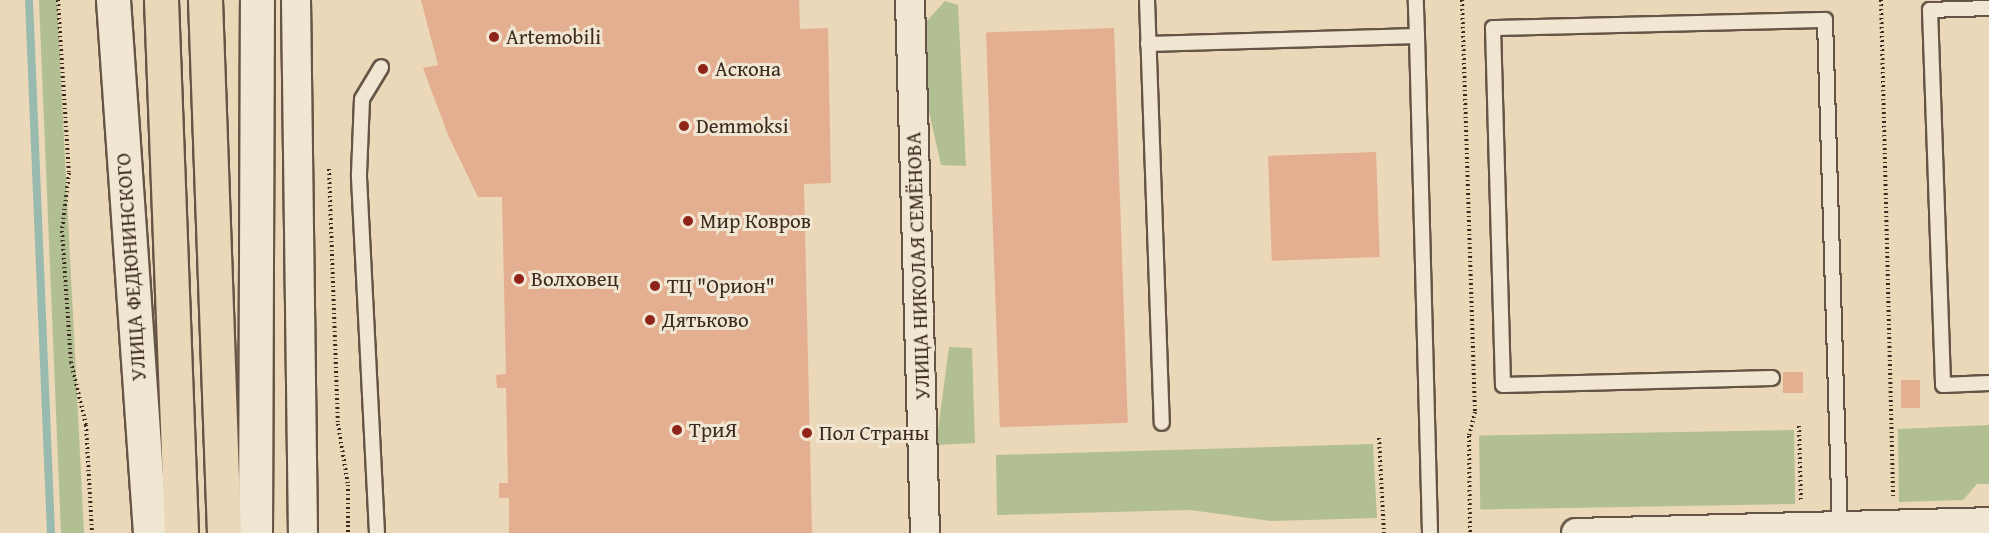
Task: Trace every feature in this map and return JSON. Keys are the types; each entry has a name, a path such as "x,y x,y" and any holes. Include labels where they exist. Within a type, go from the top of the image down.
{"highway":[{"name":"УЛИЦА ФЕДЮНИНСКОГО","path":"161,0 181,533"},
{"path":"205,0 224,533"}],"main road":[{"name":"УЛИЦА ФЕДЮНИНСКОГО","path":"113,0 150,533"},
{"path":"255,533 257,0"}],"street":[{"path":"296,0 303,533"},
{"name":"УЛИЦА НИКОЛАЯ СЕМЁНОВА","path":"910,0 925,533"},
{"path":"1576,533 1802,527 1840,529 1893,524 1989,522"}],"lane":[{"path":"1147,0 1162,423"},
{"path":"1416,0 1430,533"},
{"path":"1989,8 1930,10 1943,385 1989,383"},
{"path":"1772,378 1503,385 1493,28 1825,20 1840,529"},
{"path":"1148,44 1417,36"},
{"path":"377,533 359,174 362,99 381,67"}],"path":[{"path":"58,0 69,173 62,231 70,362 87,425 92,533"},
{"path":"1462,0 1475,412 1469,436 1470,533"},
{"path":"1881,0 1893,524"},
{"path":"329,165 338,424 348,485 348,533"},
{"path":"1799,426 1802,527"},
{"path":"1379,438 1384,533"}],"green space":[{"path":"39,0 57,0 84,533 61,533"},
{"path":"945,1 958,5 966,166 941,165 923,85 924,24"},
{"path":"949,347 972,348 975,443 936,445"},
{"path":"1989,425 1989,484 1977,484 1963,500 1899,502 1898,429"},
{"path":"1794,430 1795,504 1480,509 1479,435"},
{"path":"1373,444 1377,518 1271,521 1190,510 997,515 996,455"}],"building":[{"name":"ТЦ \"Орион\"","path":"421,0 799,0 800,29 828,28 831,183 804,184 812,533 509,533 509,498 499,498 499,483 508,483 506,388 497,388 496,375 506,374 502,197 478,197 448,135 423,68 438,65"},
{"path":"1114,28 1128,423 1000,427 986,32"},
{"path":"1376,152 1380,257 1272,261 1268,156"},
{"path":"1783,372 1803,372 1803,393 1783,393"},
{"path":"1901,380 1920,380 1920,408 1901,408"}],"waterway":[{"path":"29,0 51,533"}],"place":[{"name":"Artemobili","path":"494,37"},
{"name":"Аскона","path":"703,69"},
{"name":"Demmoksi","path":"684,126"},
{"name":"Мир Ковров","path":"688,221"},
{"name":"Волховец","path":"519,279"},
{"name":"ТЦ \"Орион\"","path":"655,286"},
{"name":"Дятьково","path":"650,320"},
{"name":"ТриЯ","path":"677,430"},
{"name":"Пол Страны","path":"807,433"}]}
